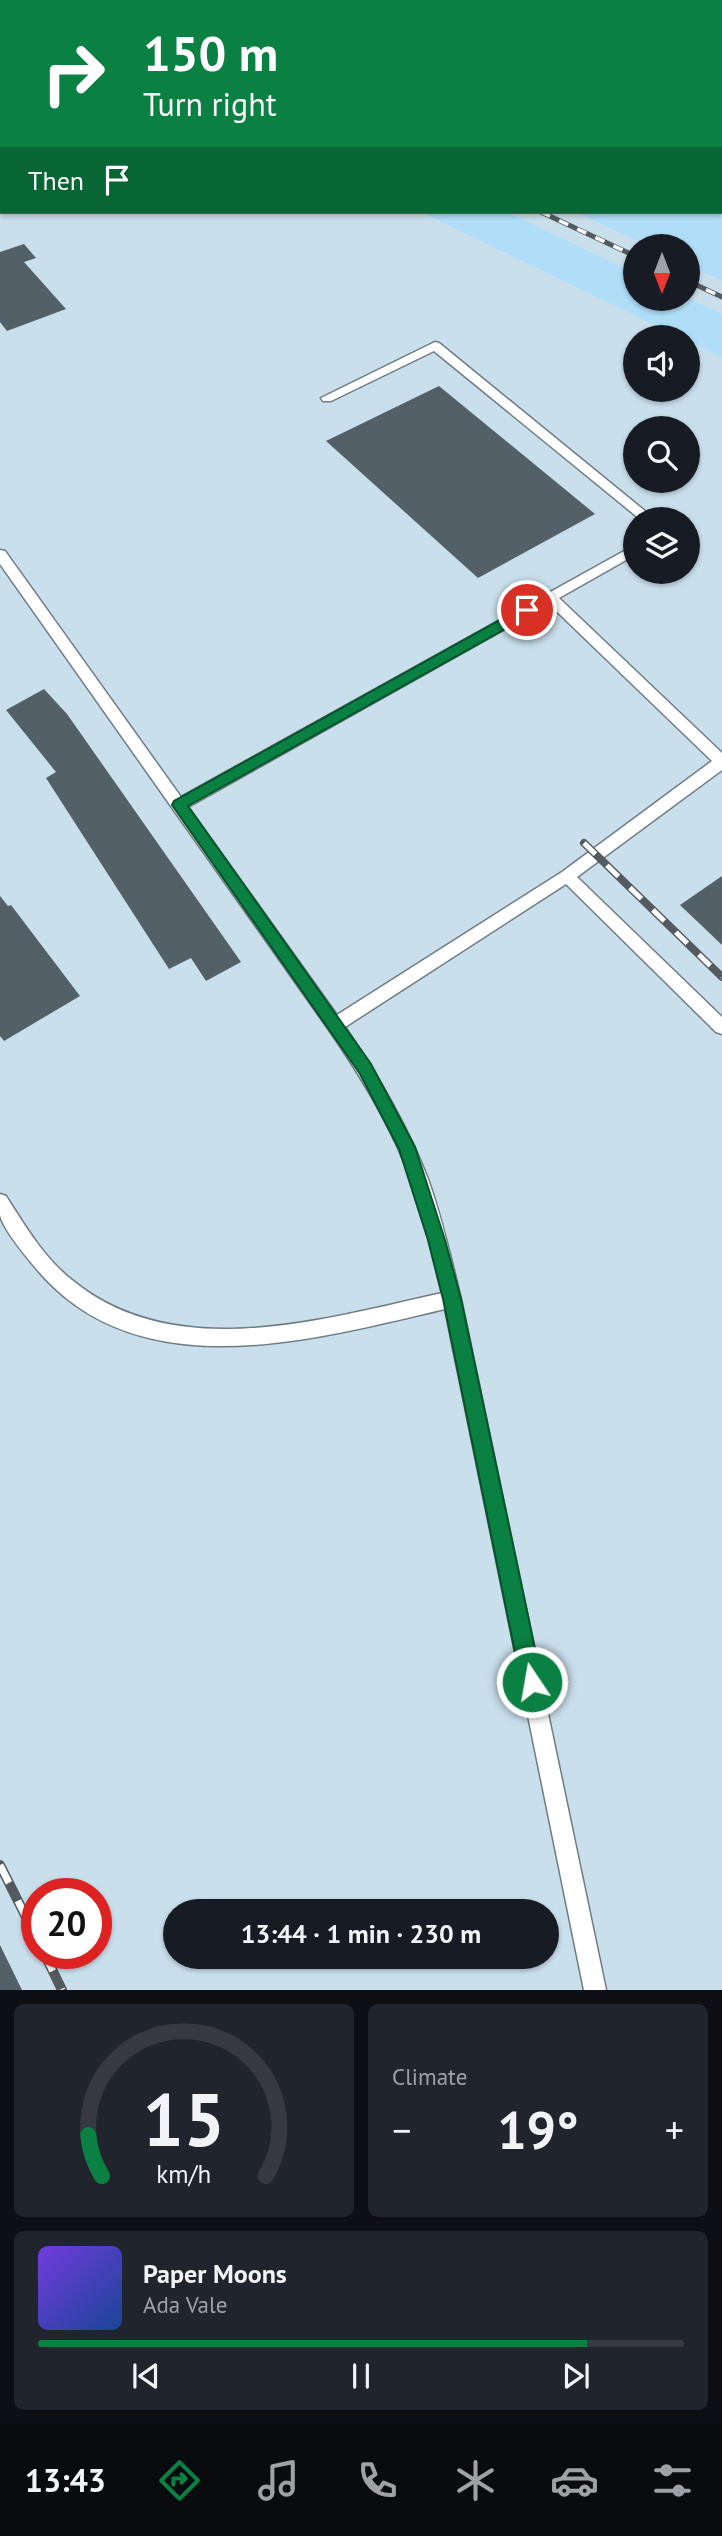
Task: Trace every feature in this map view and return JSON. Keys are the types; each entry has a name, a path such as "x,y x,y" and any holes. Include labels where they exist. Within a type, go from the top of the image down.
{"lane":[{"path":"327,398 435,346 634,507"},
{"path":"0,554 335,1025 365,1069 407,1147 437,1240 452,1299 596,1990"},
{"path":"179,805 623,556"},
{"path":"335,1025 567,876 722,762 550,597"},
{"path":"567,876 722,1027"},
{"path":"0,1202 43,1263 66,1287 116,1318 174,1336 210,1339 272,1333 322,1326 452,1299"}],"shaded area":[{"path":"0,214 425,214 654,325 623,325 623,402 700,402 700,347 722,357 722,1990 0,1990"},
{"path":"425,214 511,214 623,267 623,310"},
{"path":"511,214 579,214 623,234 623,267"},
{"path":"579,214 722,214 722,281 700,271 700,234 623,234"},
{"path":"700,271 722,281 722,314 700,304"},
{"path":"700,304 722,314 722,357 700,347 700,325 654,325 627,312 700,312"}],"building":[{"path":"24,244 36,258 24,262 66,309 7,331 0,322 0,252"},
{"path":"439,386 595,514 478,578 326,441"},
{"path":"44,689 67,714 241,962 206,981 191,958 169,969 46,778 56,772 6,710"},
{"path":"722,876 722,945 680,905"},
{"path":"0,896 8,906 11,905 80,996 4,1041 0,1036"},
{"path":"0,1945 22,1990 0,1990"}],"railway":[{"path":"545,214 623,250"},
{"path":"700,287 722,297"},
{"path":"584,843 722,977"},
{"path":"0,1865 21,1907"},
{"path":"52,1969 62,1990"}],"route":[{"path":"527,610 179,805 365,1069 407,1147 437,1240 452,1299 532,1682"}]}
